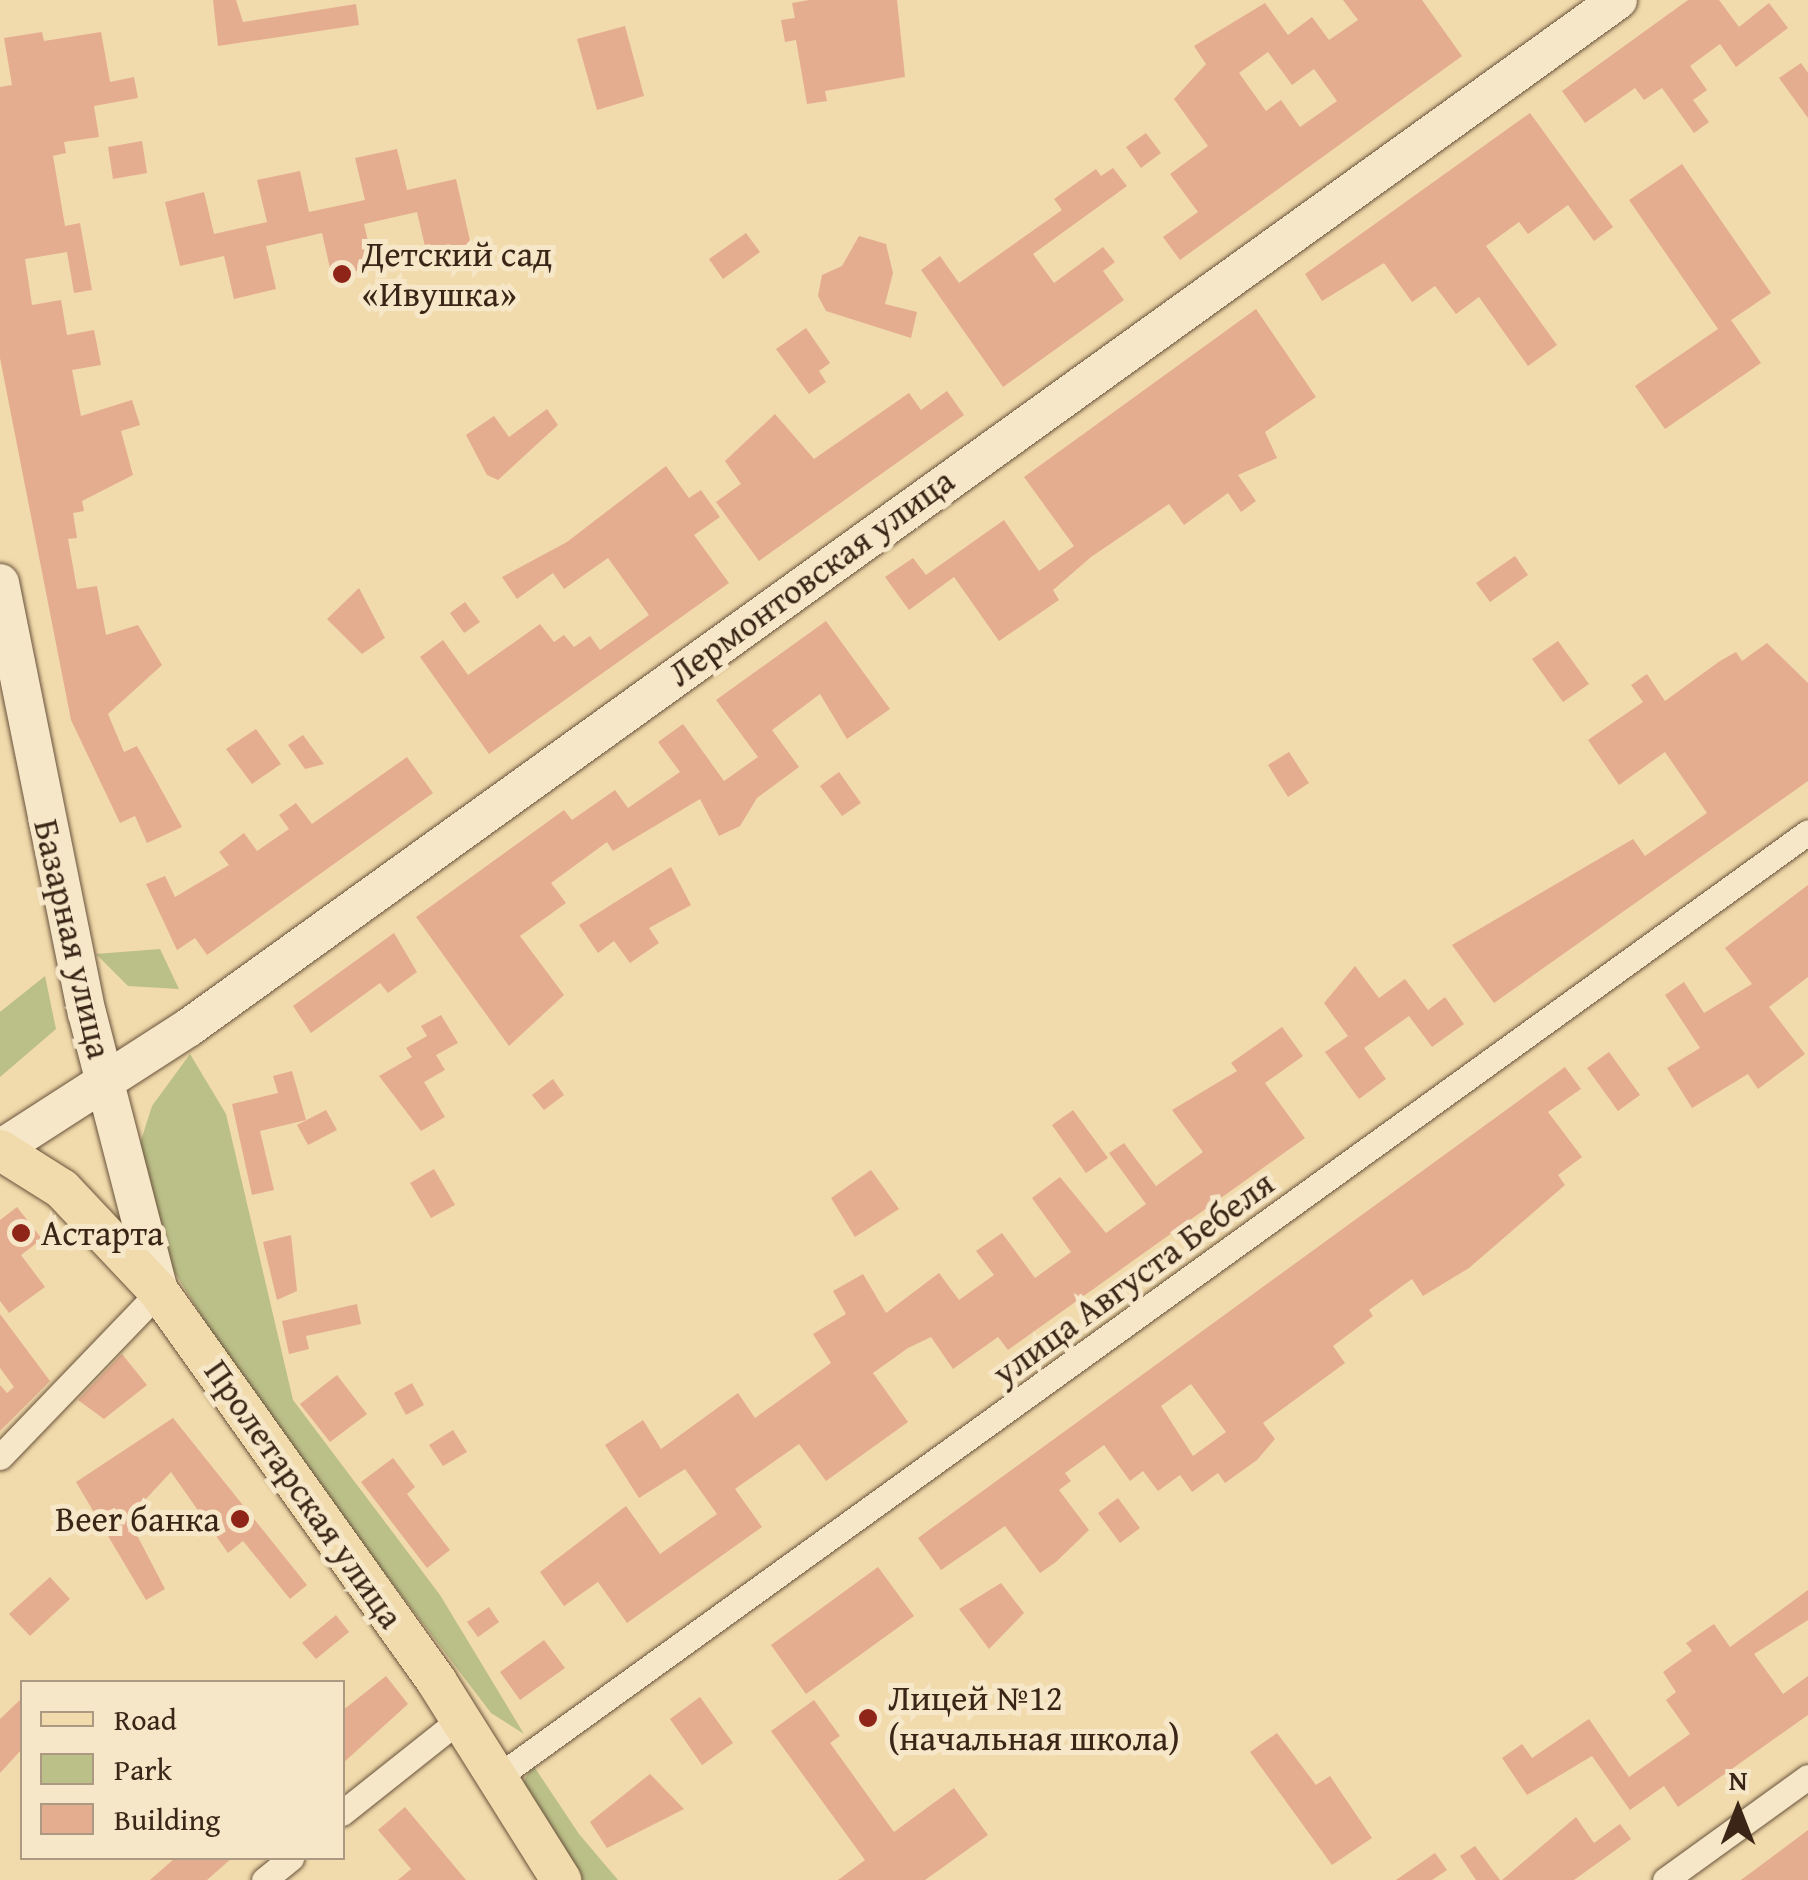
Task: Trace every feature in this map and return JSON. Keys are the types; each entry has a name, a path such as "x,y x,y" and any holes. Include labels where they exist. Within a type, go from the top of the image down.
{"main road":[{"name":"Лермонтовская улица","path":"0,1149 105,1080 1618,0"},
{"name":"Базарная улица","path":"0,582 105,1080 159,1292"},
{"name":"Пролетарская улица","path":"0,1149 62,1189 159,1292 460,1719 562,1880"}],"street":[{"name":"улица Августа Бебеля","path":"496,1778 1808,832"},
{"path":"0,1457 159,1292"},
{"path":"345,1811 460,1719"},
{"path":"1665,1880 1808,1777"},
{"path":"264,1880 289,1860"}],"green space":[{"path":"160,949 179,989 128,986 96,954"},
{"path":"45,976 56,1029 0,1077 0,1012"},
{"path":"190,1054 226,1114 293,1400 440,1595 524,1734 491,1713 259,1408 160,1249 136,1156 152,1106"},
{"path":"533,1765 579,1834 618,1880 580,1880 522,1784"}],"building":[{"path":"213,0 236,0 243,22 356,4 359,25 218,46"},
{"path":"897,0 905,77 825,91 827,101 807,104 796,40 785,42 781,20 795,18 792,3"},
{"path":"1343,0 1422,0 1462,56 1180,260 1163,237 1198,212 1170,174 1208,146 1174,99 1206,64 1194,46 1265,3 1288,35 1312,17 1329,40 1358,20","holes":["1268,52 1292,85 1314,69 1337,101 1300,127 1281,100 1266,111 1239,73"]},
{"path":"1688,0 1719,0 1739,27 1769,3 1788,28 1736,67 1720,44 1690,66 1707,90 1693,100 1709,122 1694,133 1662,88 1644,100 1635,88 1585,123 1562,91"},
{"path":"625,26 644,96 597,110 577,39"},
{"path":"42,32 44,41 101,32 110,82 134,77 138,98 94,106 99,137 64,142 66,153 53,156 65,226 80,223 92,290 74,293 67,252 25,259 32,305 61,300 67,335 94,330 101,365 72,370 81,416 132,400 140,425 121,431 133,475 82,501 84,511 73,513 77,538 68,539 77,589 97,586 106,635 138,625 162,665 108,714 124,752 137,746 182,827 147,843 135,816 120,823 71,720 0,358 0,87 12,85 4,38"},
{"path":"1801,63 1808,73 1808,118 1779,78"},
{"path":"1530,113 1613,227 1594,241 1568,205 1528,234 1519,222 1486,246 1557,345 1528,366 1479,297 1456,314 1435,286 1412,302 1384,263 1322,301 1305,274"},
{"path":"1146,133 1161,153 1141,168 1126,147"},
{"path":"142,141 147,173 113,179 108,147"},
{"path":"397,149 407,190 456,179 471,245 427,255 417,212 364,224 374,267 332,277 322,233 266,246 276,289 234,299 224,256 180,266 165,202 204,192 214,234 267,222 257,180 300,171 309,212 365,200 355,158"},
{"path":"1682,164 1771,293 1731,320 1761,363 1665,429 1635,386 1718,329 1629,200"},
{"path":"1113,168 1127,186 1033,254 1054,283 1103,247 1115,262 1103,271 1124,300 1003,387 921,270 940,256 959,283 1062,210 1054,199 1096,169 1101,176"},
{"path":"746,233 760,252 723,279 709,259"},
{"path":"859,236 886,244 893,273 885,304 917,312 911,338 826,311 818,296 822,275 842,266"},
{"path":"1256,309 1316,397 1265,432 1277,458 1238,475 1256,501 1241,512 1228,493 1184,525 1169,504 1091,557 1053,590 1059,600 999,641 954,577 909,610 885,577 913,558 926,575 1004,520 1039,571 1074,546 1024,477"},
{"path":"806,328 830,363 819,371 826,382 809,394 776,349"},
{"path":"947,391 964,415 759,561 716,502 741,484 725,461 775,414 814,459 909,393 921,410"},
{"path":"547,409 558,425 498,480 487,475 466,435 494,416 509,437"},
{"path":"666,466 689,498 701,490 720,517 694,535 729,583 489,754 420,657 443,640 468,675 540,624 554,642 564,635 574,647 590,636 600,650 649,615 608,558 564,589 553,573 517,599 502,577 567,542"},
{"path":"1515,556 1528,575 1490,602 1476,583"},
{"path":"359,588 385,638 362,654 327,619"},
{"path":"465,602 480,622 464,633 450,613"},
{"path":"826,621 890,709 847,739 820,694 772,730 799,767 757,798 740,826 719,836 700,799 613,851 607,842 551,883 566,903 520,936 564,995 509,1046 416,917 564,810 572,820 615,790 628,808 680,772 658,742 683,724 724,781 758,757 716,700"},
{"path":"1558,641 1589,684 1563,702 1532,659"},
{"path":"1767,643 1808,683 1808,781 1494,1003 1452,945 1633,839 1645,856 1707,813 1665,752 1619,785 1588,740 1643,702 1631,685 1647,674 1665,701 1720,661 1736,652 1742,661"},
{"path":"256,729 281,764 252,784 226,749"},
{"path":"303,735 324,764 305,769 288,745"},
{"path":"1289,752 1309,783 1288,797 1268,765"},
{"path":"407,757 433,793 207,955 195,938 177,950 146,884 165,876 175,897 229,865 219,852 244,833 257,851 289,829 279,815 296,803 312,824"},
{"path":"839,772 861,803 842,816 820,786"},
{"path":"671,867 691,905 649,928 659,943 630,963 614,941 598,953 579,925"},
{"path":"1808,885 1808,977 1769,1007 1805,1054 1758,1089 1748,1074 1692,1108 1667,1068 1700,1048 1665,995 1684,982 1704,1013 1752,984 1725,948"},
{"path":"394,933 417,972 388,993 380,983 311,1033 293,1006"},
{"path":"1355,966 1379,998 1405,979 1428,1010 1445,997 1464,1024 1432,1047 1409,1016 1364,1048 1386,1079 1359,1099 1325,1052 1348,1036 1324,1003"},
{"path":"441,1015 458,1043 436,1055 445,1070 424,1082 445,1117 421,1131 379,1076 412,1057 406,1048 427,1036 421,1026"},
{"path":"1282,1027 1303,1056 1265,1083 1305,1138 1008,1350 998,1337 953,1369 931,1337 873,1373 908,1422 826,1481 799,1444 735,1489 762,1527 627,1623 598,1582 564,1606 540,1572 626,1506 660,1554 717,1514 685,1469 639,1498 605,1445 643,1420 661,1449 738,1393 755,1418 831,1363 813,1334 846,1314 833,1291 863,1274 886,1313 939,1273 959,1300 994,1275 976,1251 1002,1233 1035,1278 1071,1252 1032,1198 1060,1177 1106,1233 1146,1204 1109,1153 1124,1143 1156,1186 1203,1152 1172,1110 1237,1071 1231,1063"},
{"path":"1609,1052 1640,1095 1618,1111 1587,1068"},
{"path":"1565,1067 1581,1089 1548,1112 1582,1157 1558,1175 1565,1185 1469,1268 1423,1296 1412,1279 1369,1310 1373,1316 1333,1346 1345,1363 1263,1423 1275,1439 1257,1460 1225,1483 1218,1473 1192,1492 1180,1475 1158,1491 1143,1471 1130,1481 1104,1445 1065,1473 1071,1481 1059,1490 1089,1530 1040,1573 1005,1526 941,1570 918,1538","holes":["1191,1384 1226,1432 1193,1456 1161,1406"]},
{"path":"292,1071 306,1120 260,1131 274,1190 252,1195 232,1104 278,1093 273,1076"},
{"path":"553,1079 564,1095 544,1110 532,1095"},
{"path":"326,1110 337,1130 308,1145 297,1125"},
{"path":"1073,1110 1108,1158 1086,1173 1052,1125"},
{"path":"434,1169 455,1205 431,1218 410,1183"},
{"path":"871,1170 899,1209 855,1237 831,1198"},
{"path":"17,1207 42,1239 21,1255 45,1287 9,1313 0,1301 0,1220"},
{"path":"291,1235 297,1291 277,1300 263,1242"},
{"path":"357,1304 361,1324 306,1336 309,1349 289,1354 282,1321"},
{"path":"0,1314 50,1381 0,1431 0,1385 7,1393 14,1387 0,1368"},
{"path":"122,1354 147,1385 104,1419 78,1400"},
{"path":"337,1375 367,1414 330,1442 300,1404"},
{"path":"412,1383 424,1405 406,1415 394,1393"},
{"path":"173,1418 307,1585 290,1599 243,1541 228,1553 171,1472 128,1518 165,1589 146,1600 76,1482"},
{"path":"453,1430 467,1452 443,1466 429,1445"},
{"path":"393,1458 415,1487 407,1494 450,1550 427,1568 361,1482"},
{"path":"1118,1498 1140,1528 1120,1543 1098,1513"},
{"path":"878,1567 914,1616 806,1694 771,1645"},
{"path":"50,1577 70,1599 30,1636 9,1614"},
{"path":"1001,1583 1024,1613 989,1649 959,1609"},
{"path":"1808,1590 1808,1620 1754,1654 1783,1694 1808,1676 1808,1715 1678,1807 1664,1786 1630,1810 1592,1756 1527,1795 1502,1758 1522,1744 1532,1758 1589,1719 1629,1777 1690,1734 1666,1700 1676,1692 1663,1672 1692,1651 1686,1643 1714,1624 1730,1647"},
{"path":"489,1607 499,1622 478,1637 467,1622"},
{"path":"336,1615 349,1632 316,1659 302,1643"},
{"path":"544,1640 565,1668 520,1700 500,1672"},
{"path":"386,1676 408,1704 345,1761 345,1709"},
{"path":"700,1697 733,1743 702,1765 670,1719"},
{"path":"20,1700 20,1751 0,1773 0,1719"},
{"path":"814,1700 840,1736 830,1743 894,1832 954,1788 988,1835 925,1880 838,1880 865,1860 771,1731"},
{"path":"1277,1733 1316,1785 1330,1776 1372,1838 1332,1865 1250,1752"},
{"path":"650,1774 684,1809 607,1848 590,1822"},
{"path":"405,1807 466,1880 398,1880 411,1869 378,1830"},
{"path":"1576,1817 1594,1843 1620,1824 1631,1839 1574,1880 1502,1880"},
{"path":"1808,1830 1808,1880 1741,1880"},
{"path":"1475,1846 1500,1880 1476,1880 1460,1856"},
{"path":"1435,1853 1447,1870 1432,1880 1396,1880"},
{"path":"173,1860 230,1860 207,1880 150,1880"}],"place":[{"name":"Детский сад «Ивушка»","path":"342,274"},
{"name":"Астарта","path":"21,1233"},
{"name":"Beer банка","path":"240,1519"},
{"name":"Лицей №12 (начальная школа)","path":"868,1718"}]}
